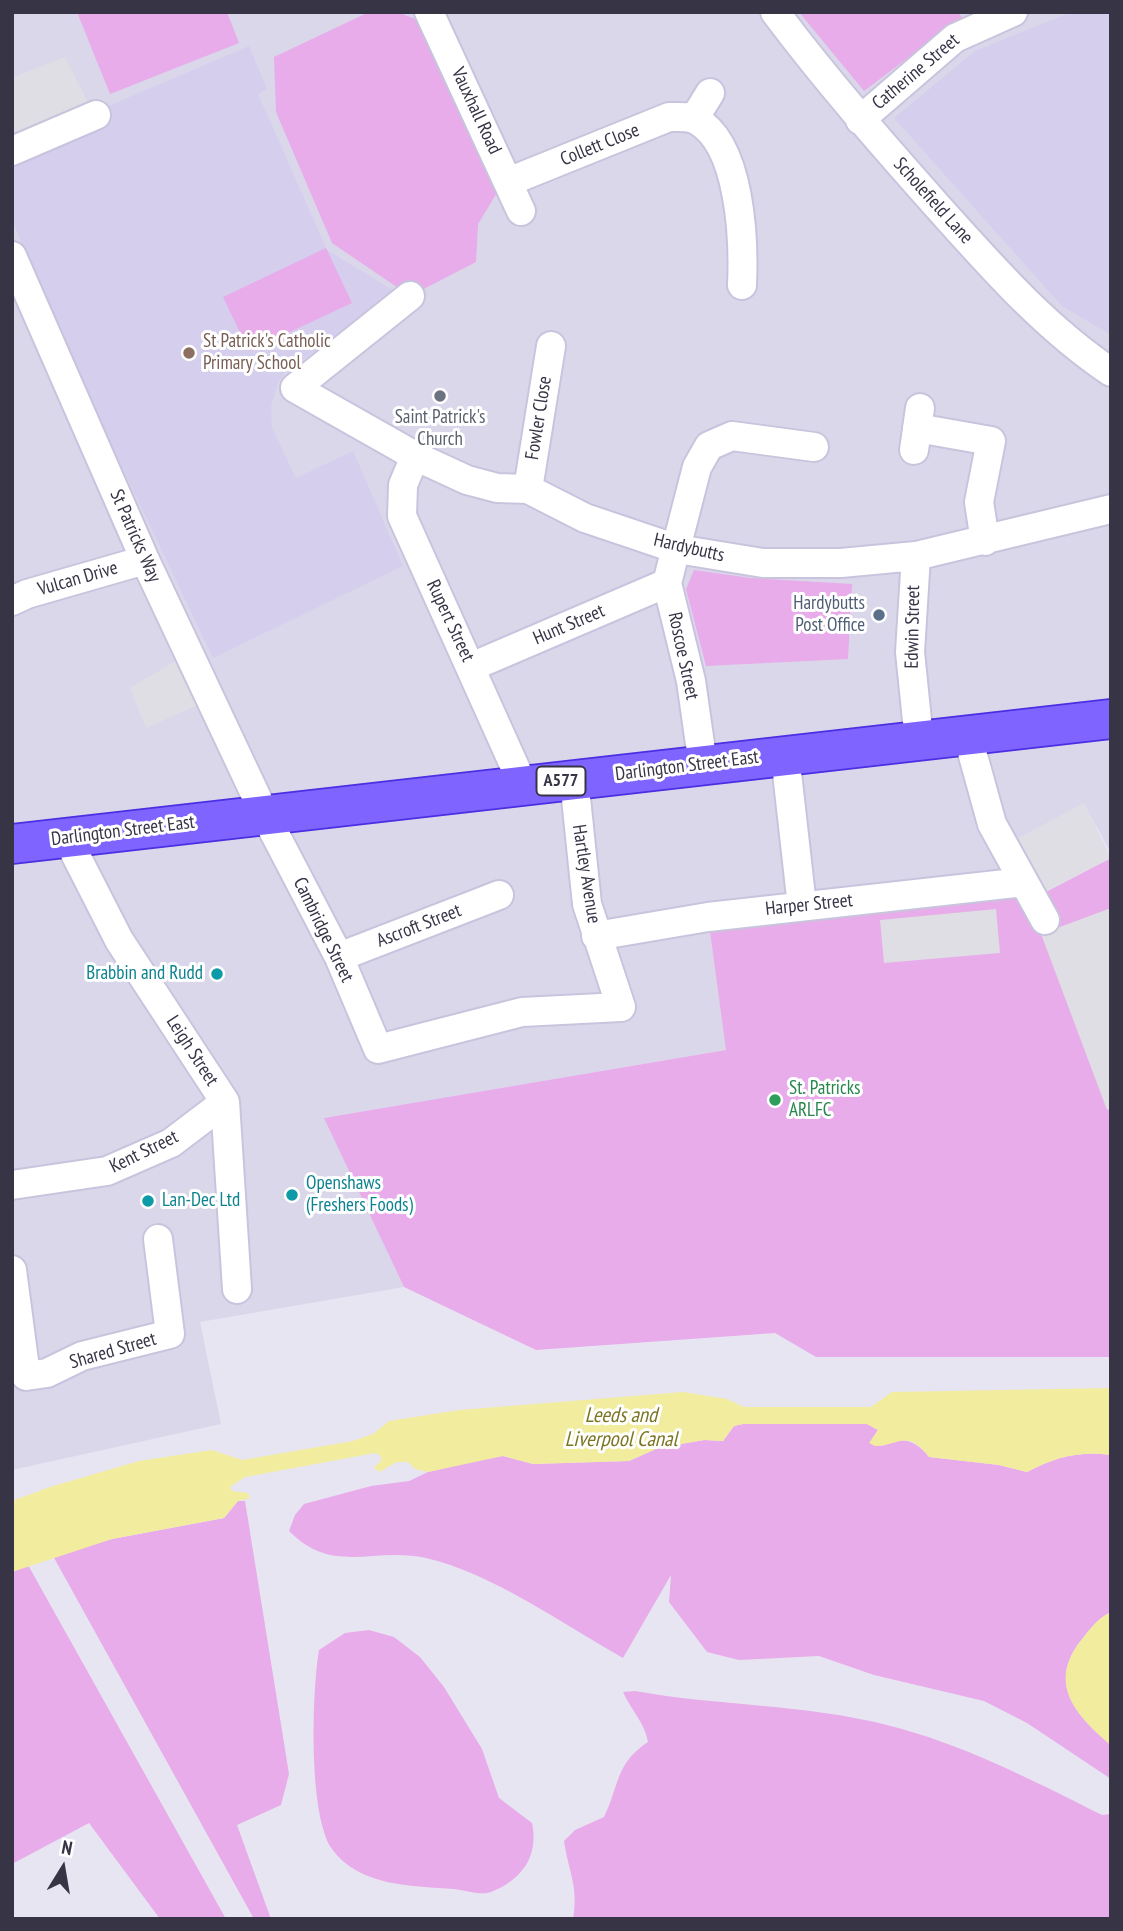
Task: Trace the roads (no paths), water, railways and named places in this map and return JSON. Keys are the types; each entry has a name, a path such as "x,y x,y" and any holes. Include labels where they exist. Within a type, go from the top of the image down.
{"highway":[{"name":"Darlington Street East","path":"12,844 264,813 1111,719"}],"street":[{"name":"Vauxhall Road","path":"429,12 521,211"},
{"name":"Scholefield Lane","path":"775,12 860,120 1030,306 1111,372"},
{"name":"Catherine Street","path":"860,120 955,38 1013,12"},
{"path":"710,93 694,119 713,134 724,155 741,220 753,250 742,285"},
{"path":"12,151 96,115"},
{"name":"Collett Close","path":"508,182 669,117 694,119"},
{"name":"St Patricks Way","path":"13,261 145,560 264,813"},
{"name":"Hardybutts","path":"410,296 295,387 415,456 485,486 527,489 585,518 677,549 763,563 841,562 916,556 1111,509"},
{"name":"Fowler Close","path":"527,489 551,346"},
{"path":"917,429 993,430 979,502 985,541"},
{"path":"667,583 697,467 709,446 732,436 814,447"},
{"name":"Rupert Street","path":"415,456 403,485 402,516 523,785"},
{"name":"Edwin Street","path":"916,556 910,652 919,740"},
{"name":"Vulcan Drive","path":"12,601 27,594 145,560"},
{"name":"Hunt Street","path":"471,667 667,583"},
{"name":"Roscoe Street","path":"667,583 691,681 703,765"},
{"path":"967,734 992,824 1045,920"},
{"path":"785,755 802,906"},
{"name":"Hartley Avenue","path":"378,1049 522,1012 621,1007 587,904 573,779"},
{"name":"Cambridge Street","path":"264,813 339,957 378,1049"},
{"name":"Leigh Street","path":"67,838 119,940 225,1102 237,1289"},
{"name":"Harper Street","path":"596,936 708,917 1024,882"},
{"name":"Ascroft Street","path":"339,957 499,895"},
{"name":"Kent Street","path":"12,1185 107,1171 171,1143 225,1102"},
{"name":"Shared Street","path":"12,1270 26,1376 47,1373 82,1356 170,1334 158,1239"}],"water":[{"name":"Leeds and Liverpool Canal","path":"1111,1388 1111,1455 1068,1456 1027,1472 999,1465 929,1457 915,1443 909,1441 875,1446 869,1443 878,1430 867,1424 743,1424 734,1426 723,1441 704,1440 658,1448 629,1461 533,1464 503,1456 428,1472 415,1469 408,1462 397,1462 379,1472 374,1467 381,1461 381,1456 375,1453 245,1477 230,1487 232,1491 248,1493 250,1498 238,1501 224,1518 112,1539 12,1572 12,1501 139,1461 212,1450 242,1460 353,1441 373,1434 389,1421 459,1410 683,1392 727,1399 744,1407 871,1407 892,1392"},
{"path":"1111,1612 1111,1745 1077,1710 1066,1683 1072,1654 1095,1624"}],"place":[{"name":"St Patrick's Catholic Primary School","path":"189,353"},
{"name":"Saint Patrick's Church","path":"440,396"},
{"name":"Hardybutts Post Office","path":"879,615"},
{"name":"Brabbin and Rudd","path":"217,974"},
{"name":"St. Patricks ARLFC","path":"775,1100"},
{"name":"Openshaws (Freshers Foods)","path":"292,1195"},
{"name":"Lan-Dec Ltd","path":"148,1201"}]}
